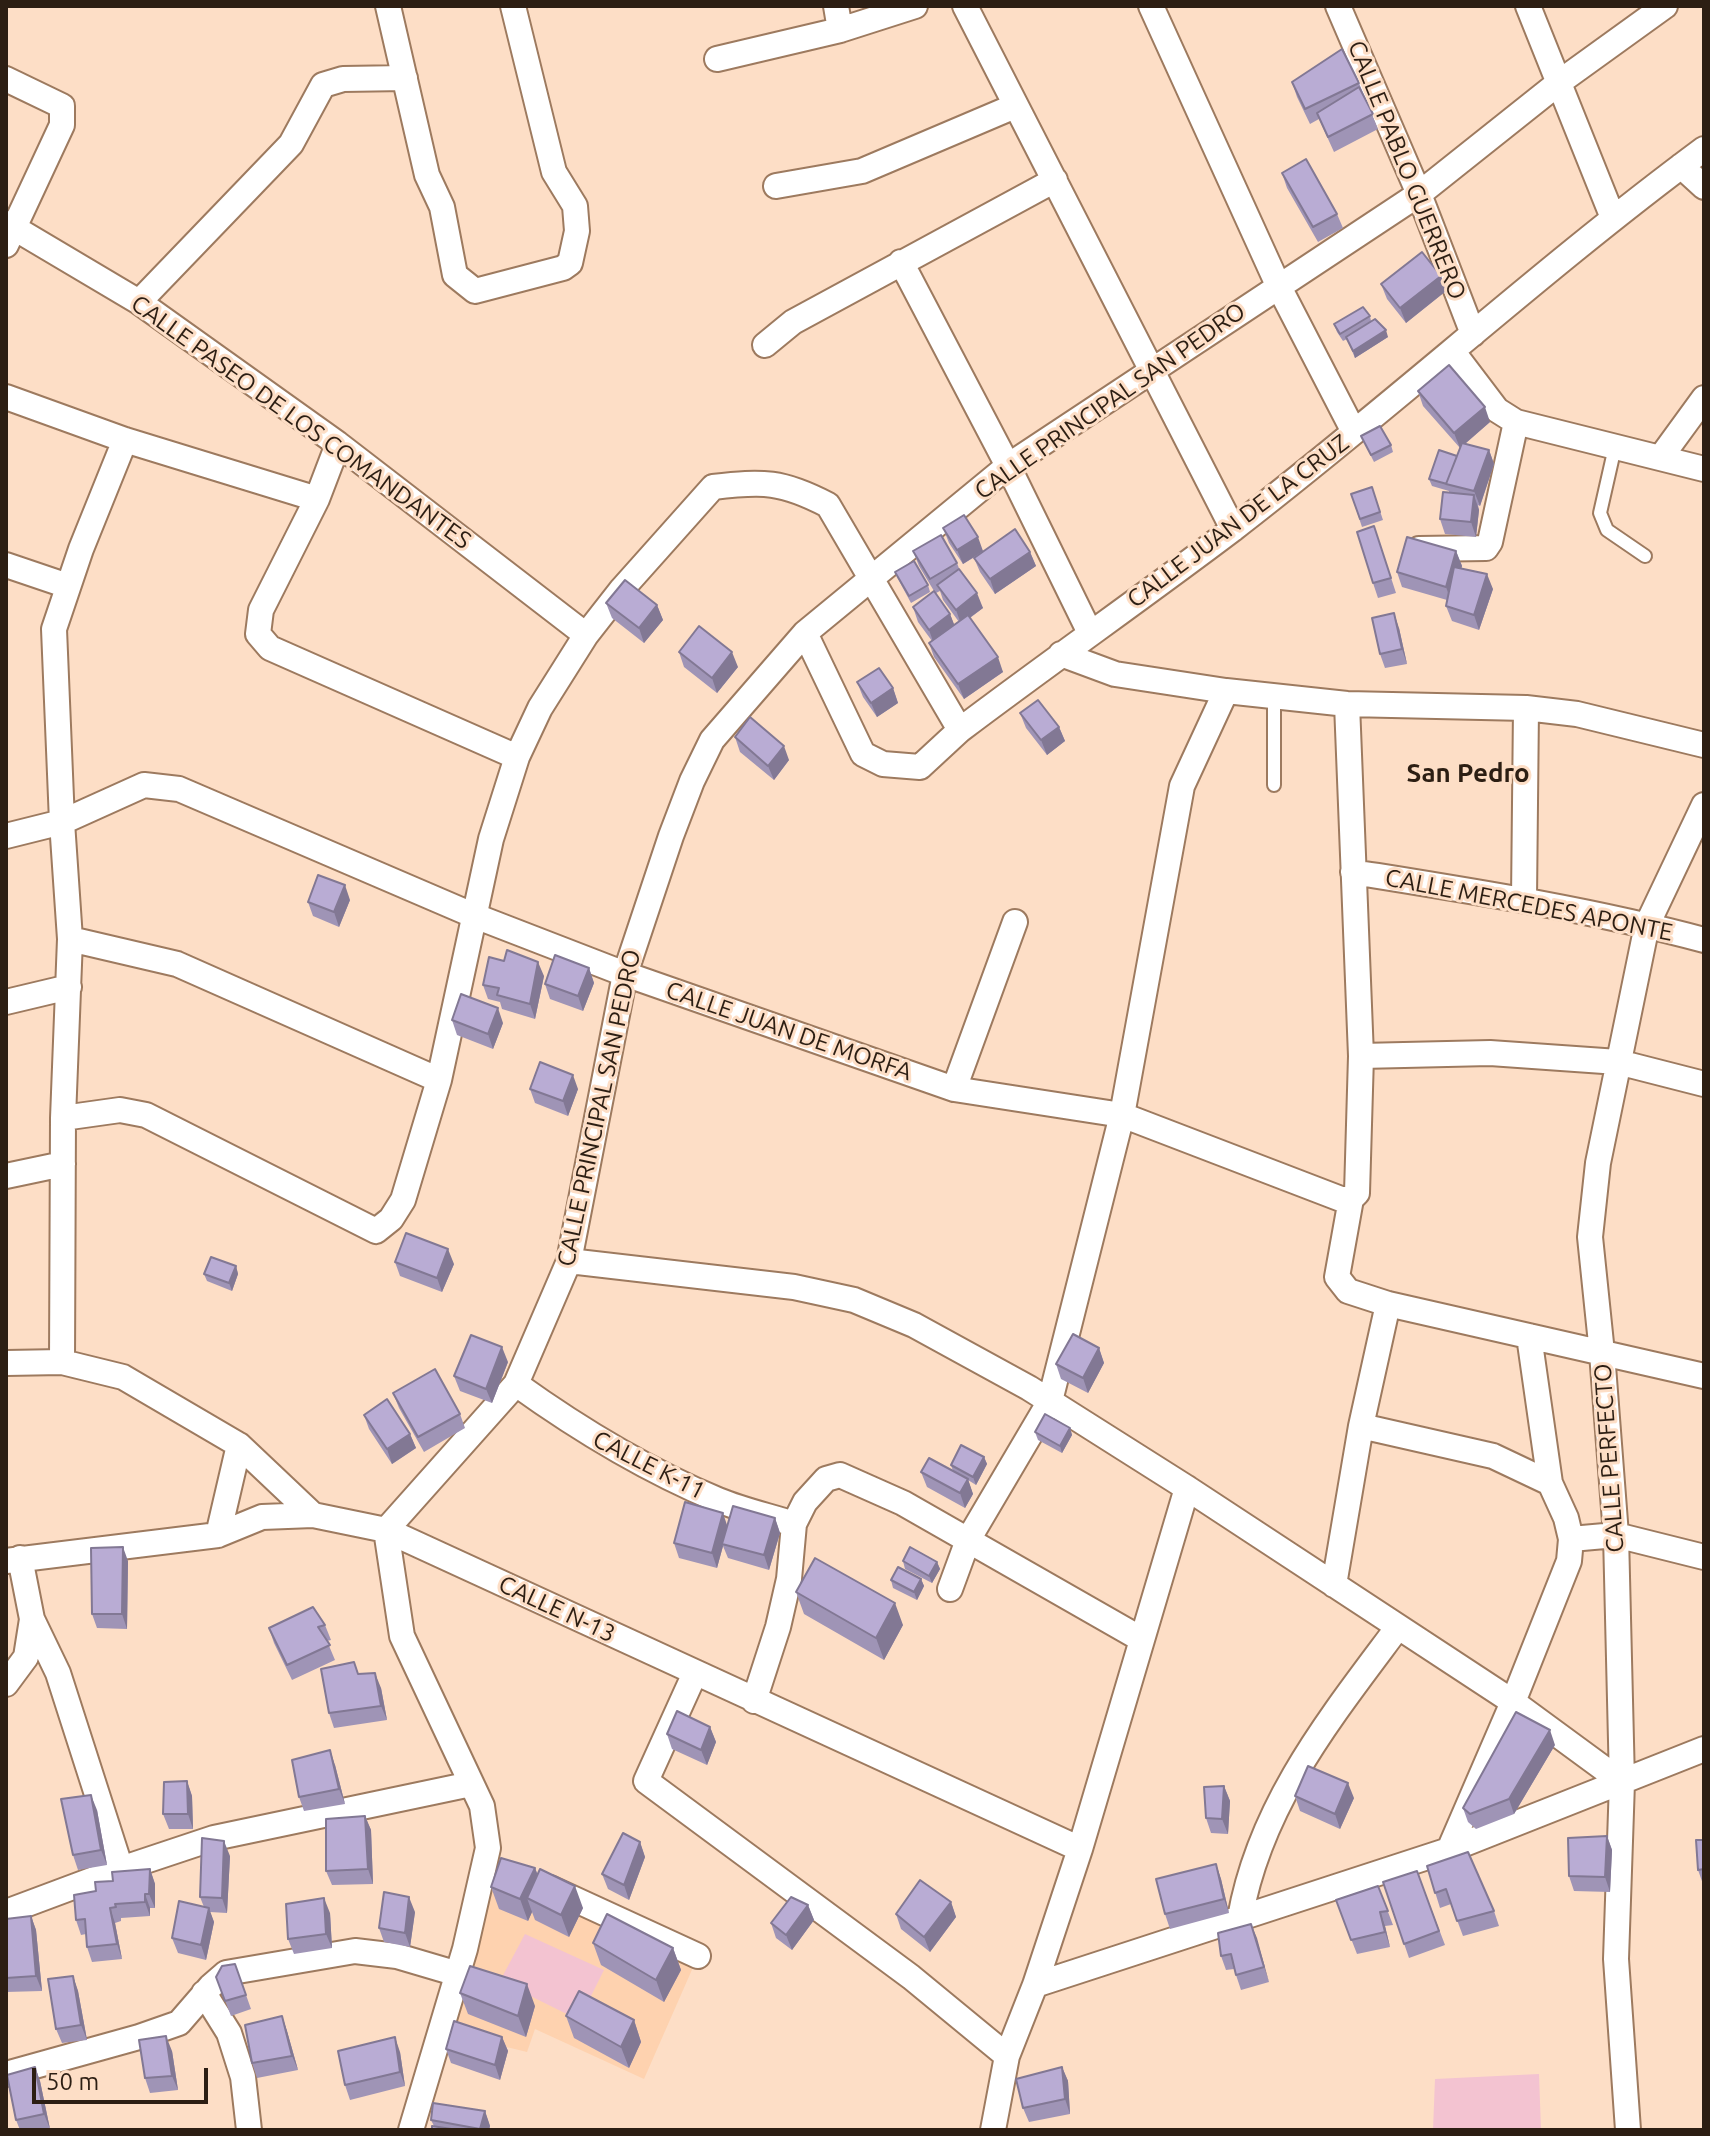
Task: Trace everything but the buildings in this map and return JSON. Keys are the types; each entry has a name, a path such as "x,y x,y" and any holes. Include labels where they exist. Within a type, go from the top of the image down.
{"street":[{"path":"388,6 427,175 442,207 455,275 475,291 563,268 570,263 577,231 575,206 554,172 513,6"},
{"path":"836,6 840,30"},
{"path":"717,59 840,30 915,6"},
{"path":"965,6 1233,529"},
{"path":"1151,6 1278,285 1354,432"},
{"name":"CALLE PABLO GUERRERO","path":"1338,6 1419,194 1473,334"},
{"path":"1528,6 1561,81 1613,218"},
{"name":"CALLE PRINCIPAL SAN PEDRO","path":"386,1530 516,1384 569,1261 625,974 671,836 712,740 805,633 1008,466 1419,194 1561,81 1665,6"},
{"path":"139,302 291,144 323,85 343,79 405,78"},
{"path":"6,79 62,106 62,125 9,232"},
{"path":"776,186 862,171 1015,106"},
{"name":"CALLE JUAN DE LA CRUZ","path":"805,633 863,754 883,764 920,767 960,730 1233,529 1613,218 1704,149"},
{"path":"1681,166 1704,187"},
{"path":"765,345 793,322 1055,180"},
{"name":"CALLE PASEO DE LOS COMANDANTES","path":"9,232 139,302 338,444 586,635"},
{"path":"901,262 1008,466 1090,633"},
{"path":"1453,352 1497,410 1516,422 1704,469"},
{"path":"6,397 125,440 317,499"},
{"path":"1661,457 1704,398"},
{"path":"1419,549 1486,548 1490,542 1516,422"},
{"path":"62,1362 63,1118 70,939 54,629 125,440"},
{"path":"338,444 317,499 261,610 258,634 270,648 517,757"},
{"path":"63,1118 120,1110 146,1115 376,1231 391,1219 403,1200 439,1080 491,839 517,757 540,708 586,635 622,589 713,487 758,482 796,488 828,505 960,730"},
{"path":"6,565 68,586"},
{"path":"1061,654 1115,674 1226,691 1347,704 1526,708 1577,714 1704,745"},
{"path":"950,1589 968,1540 1050,1401 1122,1115 1182,786 1226,691"},
{"path":"1347,704 1361,1056 1354,1196 1337,1277 1348,1291 1388,1304 1704,1376"},
{"path":"1524,899 1526,708"},
{"name":"CALLE JUAN DE MORFA","path":"6,836 62,822 144,785 179,789 475,916 625,974 954,1089 1122,1115 1341,1199 1354,1196"},
{"name":"CALLE PERFECTO","path":"1628,2130 1616,1959 1622,1782 1616,1535 1590,1237 1598,1163 1647,925 1704,805"},
{"name":"CALLE MERCEDES APONTE","path":"1353,872 1524,899 1704,940"},
{"path":"954,1089 1015,922"},
{"path":"70,939 177,964 439,1080"},
{"path":"6,1002 69,987"},
{"path":"1361,1056 1490,1053 1618,1062 1704,1084"},
{"path":"6,1176 63,1164"},
{"path":"569,1261 794,1287 854,1300 914,1325 1050,1401 1187,1488 1513,1702 1622,1782"},
{"path":"1334,1585 1361,1426 1388,1304"},
{"path":"1449,1850 1569,1561 1571,1539 1566,1518 1550,1483 1529,1336"},
{"path":"6,1363 62,1362 123,1377 239,1445 313,1515"},
{"name":"CALLE K-11","path":"516,1384 579,1429 648,1467 719,1500 794,1524"},
{"path":"1361,1426 1493,1456 1550,1483"},
{"path":"218,1535 239,1445"},
{"path":"754,1701 778,1627 789,1579 794,1524 805,1502 826,1479 840,1475 903,1503 1141,1639"},
{"path":"993,2130 1007,2056 1035,1985 1080,1849 1187,1488"},
{"name":"CALLE N-13","path":"13,1559 218,1535 262,1517 313,1515 386,1530 1080,1849"},
{"path":"386,1530 402,1636 482,1806 488,1848 458,1974 411,2130"},
{"path":"1571,1539 1616,1535 1704,1557"},
{"path":"13,1559 32,1619 58,1673 121,1869"},
{"path":"6,1684 26,1657 32,1619"},
{"path":"1240,1918 1254,1862 1282,1794 1317,1736 1398,1627"},
{"path":"695,1673 646,1781 911,1977 1007,2056"},
{"path":"1035,1985 1449,1850 1704,1748"},
{"path":"6,1912 214,1838 471,1784"},
{"path":"484,1864 518,1876 698,1956"},
{"path":"6,2074 179,2023 226,1973 355,1951 397,1956 458,1974"},
{"path":"204,1993 229,2033 243,2077 249,2130"}],"lane":[{"path":"1615,447 1600,513 1607,530 1645,556"},
{"path":"1274,696 1274,785"}],"shaded area":[{"path":"484,1864 551,1889 698,1956 644,2079 535,2029 527,2052 441,2031"},
{"path":"525,1934 604,1970 579,2020 500,1981"},
{"path":"1539,2074 1541,2130 1433,2130 1435,2079"}],"district":[{"name":"San Pedro","path":"1468,773"}]}
